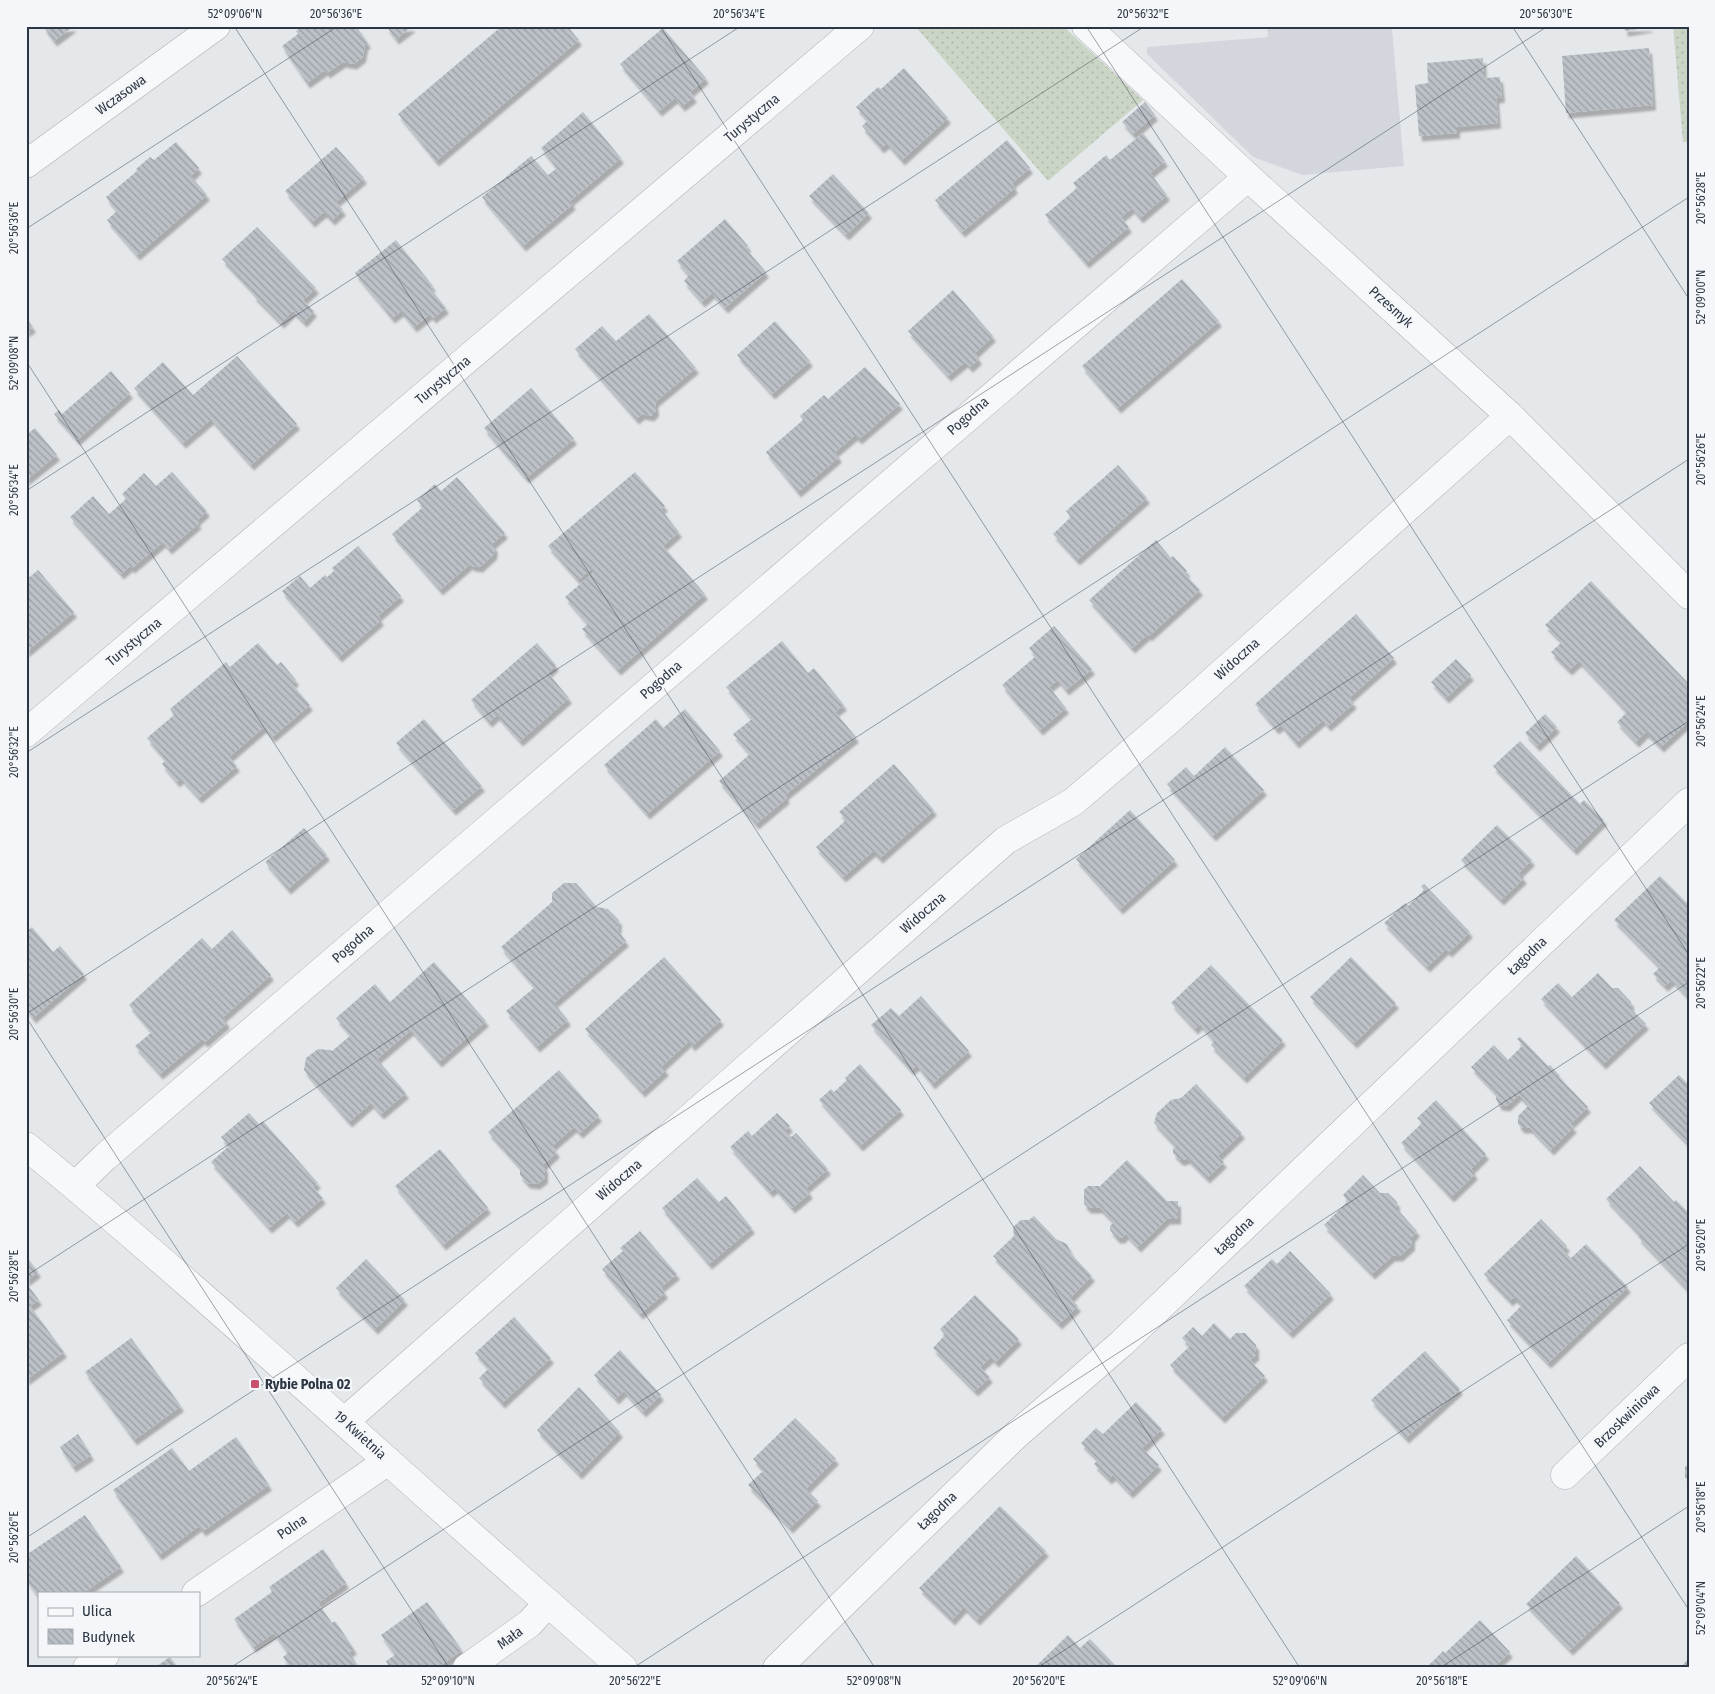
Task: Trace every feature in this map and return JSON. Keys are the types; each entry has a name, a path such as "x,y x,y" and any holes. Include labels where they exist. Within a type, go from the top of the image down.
{"street":[{"name":"Wczasowa","path":"26,164 216,26"},
{"name":"Turystyczna","path":"26,733 860,26"},
{"name":"Przesmyk","path":"1086,26 1510,416 1689,595"},
{"name":"Pogodna","path":"76,1185 105,1157 1248,177"},
{"name":"Widoczna","path":"345,1421 1006,840 1073,802 1166,722 1510,416"},
{"name":"Łagodna","path":"777,1668 1016,1435 1122,1343 1689,802"},
{"name":"19 Kwietnia","path":"26,1146 76,1185 623,1668"},
{"name":"Brzoskwiniowa","path":"1565,1475 1689,1357"},
{"name":"Polna","path":"197,1592 388,1461"},
{"name":"Mała","path":"468,1668 530,1623 548,1603"},
{"path":"86,1668 104,1656"}],"shaded area":[{"path":"1267,26 1404,26 1392,28 1404,166 1302,175 1253,157 1147,54 1147,47 1268,37"}],"green space":[{"path":"915,26 1063,26 1143,100 1048,181"},
{"path":"1673,26 1689,26 1689,142 1683,142"}],"building":[{"path":"43,26 74,26 54,41"},
{"path":"303,26 356,26 368,43 365,45 363,57 354,64 343,62 327,73 325,70 307,83 282,46 298,34 296,31"},
{"path":"386,26 413,26 396,39"},
{"path":"502,26 567,26 579,40 436,161 398,114"},
{"path":"1624,26 1650,26 1650,27 1625,31"},
{"path":"663,28 706,78 690,92 694,97 682,106 675,98 659,111 620,64"},
{"path":"1649,48 1653,105 1566,113 1562,56"},
{"path":"1483,58 1484,78 1500,77 1502,97 1496,98 1498,123 1457,127 1457,133 1419,136 1415,85 1428,83 1427,63"},
{"path":"904,68 948,118 902,160 887,143 881,148 862,126 868,120 856,107 878,87 881,89"},
{"path":"1145,102 1155,115 1133,134 1122,122"},
{"path":"583,112 621,158 570,201 573,204 523,246 482,197 531,156 548,175 557,168 541,148"},
{"path":"1143,133 1165,161 1150,173 1167,195 1140,218 1132,208 1121,217 1129,227 1086,263 1045,215 1077,188 1073,183 1106,155 1110,160"},
{"path":"1007,140 1030,168 1012,183 1015,188 962,232 935,200"},
{"path":"176,142 199,168 191,176 207,195 137,255 107,220 117,211 106,197 137,171 136,169 150,157 154,160"},
{"path":"336,147 364,178 336,202 343,210 332,220 324,212 312,222 285,191"},
{"path":"833,174 869,213 846,235 809,196"},
{"path":"725,219 748,246 746,249 766,272 725,308 712,293 702,302 684,281 689,275 677,261"},
{"path":"257,227 316,288 303,300 314,311 304,322 293,311 281,323 253,295 255,294 222,259"},
{"path":"396,240 433,286 430,288 446,308 433,318 430,314 414,327 401,311 392,318 355,273"},
{"path":"1182,279 1219,321 1118,408 1082,366"},
{"path":"953,290 993,336 975,353 979,359 970,367 965,362 948,376 908,331"},
{"path":"649,314 696,368 655,402 656,411 651,416 642,414 636,419 575,349 602,326 616,341"},
{"path":"26,318 33,327 26,332"},
{"path":"775,321 810,361 772,394 737,355"},
{"path":"237,356 297,424 251,465 211,419 183,443 134,388 163,362 193,395"},
{"path":"865,367 900,404 859,439 855,435 835,452 839,457 798,492 766,452 803,420 800,416 824,395 828,399"},
{"path":"111,371 130,393 77,440 54,414 59,410 62,414"},
{"path":"531,388 574,439 526,478 484,428"},
{"path":"35,428 57,455 26,480 26,435"},
{"path":"1118,465 1147,498 1077,560 1053,534 1071,517 1066,511"},
{"path":"172,472 207,511 196,521 199,523 169,549 163,542 132,568 130,566 121,574 70,517 93,496 109,514 126,499 122,494 144,473 156,486"},
{"path":"635,472 665,506 661,509 679,532 663,546 705,594 618,670 582,629 588,624 565,597 594,572 591,569 578,580 548,546"},
{"path":"457,477 505,533 492,544 495,547 494,554 480,567 470,564 440,590 392,534 423,507 417,500 435,484 441,491"},
{"path":"1156,540 1171,558 1173,556 1187,571 1185,574 1200,590 1149,636 1148,634 1132,648 1089,600"},
{"path":"358,546 401,596 378,616 381,620 339,657 282,591 300,576 310,588 325,575 327,577 334,571 332,568"},
{"path":"38,570 74,612 26,652 26,580"},
{"path":"1591,581 1689,684 1689,721 1661,747 1646,732 1636,742 1617,722 1627,712 1603,686 1579,661 1569,670 1551,652 1562,642 1545,625"},
{"path":"1356,614 1394,658 1349,698 1354,703 1328,726 1323,720 1296,743 1281,725 1276,729 1255,704"},
{"path":"1054,626 1092,669 1066,690 1058,680 1049,687 1066,708 1040,730 1002,685 1036,656 1029,648"},
{"path":"782,641 808,673 814,668 844,705 835,712 856,737 785,795 787,798 756,824 719,781 750,754 733,734 752,719 726,687"},
{"path":"258,643 277,665 281,662 296,680 292,684 310,705 272,737 264,727 229,757 237,766 199,798 181,778 177,782 162,764 166,760 147,738 174,715 170,709 226,662 230,667"},
{"path":"537,643 556,665 548,673 569,698 520,741 497,715 489,722 471,700"},
{"path":"1456,659 1471,675 1446,698 1431,682"},
{"path":"685,709 720,751 647,814 604,765 656,719 663,728"},
{"path":"1545,714 1557,727 1537,746 1525,733"},
{"path":"424,719 482,786 453,810 396,743"},
{"path":"1520,741 1580,804 1584,800 1604,820 1574,850 1493,766"},
{"path":"1225,747 1264,790 1213,836 1167,784 1186,767 1194,776"},
{"path":"894,764 934,810 880,858 873,851 843,877 816,847 846,820 839,812"},
{"path":"1130,810 1175,860 1120,909 1076,859"},
{"path":"1497,825 1532,860 1519,873 1524,878 1501,900 1461,860"},
{"path":"304,828 327,855 288,889 265,862"},
{"path":"1660,876 1689,905 1689,998 1672,980 1665,986 1653,974 1660,967 1614,920"},
{"path":"564,883 576,883 597,907 608,909 619,920 618,931 626,941 554,1003 568,1020 537,1047 506,1011 535,987 501,947 552,902 552,893"},
{"path":"1424,884 1470,932 1449,952 1446,949 1427,967 1384,923 1405,903 1408,906 1424,890 1421,886"},
{"path":"32,927 53,952 60,946 84,974 33,1018 26,1009 26,932"},
{"path":"232,930 271,975 223,1017 227,1023 205,1042 202,1039 160,1074 135,1046 152,1032 129,1005 202,938 212,949"},
{"path":"664,957 721,1020 692,1046 689,1041 662,1066 666,1070 642,1092 585,1029"},
{"path":"1351,957 1396,1003 1354,1043 1310,997"},
{"path":"434,962 486,1021 439,1062 411,1030 377,1059 406,1093 381,1114 371,1103 349,1122 304,1070 306,1058 318,1049 332,1051 351,1035 336,1018 375,984 390,1002"},
{"path":"1211,965 1283,1040 1244,1078 1211,1045 1214,1041 1200,1024 1195,1029 1171,1003"},
{"path":"1598,973 1612,988 1618,988 1631,1002 1631,1009 1646,1024 1603,1064 1541,999 1558,983 1572,997"},
{"path":"921,996 969,1051 932,1084 917,1065 911,1070 871,1025 891,1008 899,1016"},
{"path":"1520,1037 1548,1066 1550,1065 1588,1107 1570,1124 1574,1127 1551,1150 1530,1128 1522,1128 1518,1124 1518,1116 1529,1105 1519,1095 1507,1106 1499,1105 1496,1093 1471,1067 1494,1045 1508,1060 1523,1045 1517,1039"},
{"path":"860,1064 901,1110 860,1146 819,1100 831,1089 834,1092"},
{"path":"559,1070 599,1116 580,1133 574,1127 552,1146 557,1152 543,1165 545,1167 545,1178 537,1184 527,1183 520,1175 520,1167 488,1132"},
{"path":"1679,1075 1689,1085 1689,1145 1649,1103"},
{"path":"1196,1084 1242,1133 1218,1156 1224,1162 1207,1178 1187,1158 1180,1160 1173,1153 1173,1149 1176,1146 1154,1123 1157,1113 1171,1100 1181,1098"},
{"path":"1436,1100 1486,1154 1471,1169 1475,1174 1451,1197 1401,1143 1422,1123 1417,1118"},
{"path":"249,1113 259,1124 263,1121 318,1183 313,1187 323,1198 295,1222 287,1213 269,1228 211,1162 229,1146 221,1137"},
{"path":"777,1113 790,1126 785,1131 791,1137 796,1133 828,1169 806,1188 810,1193 792,1208 775,1188 770,1192 730,1147 748,1131 752,1136"},
{"path":"440,1149 488,1208 443,1245 395,1186"},
{"path":"1127,1160 1167,1201 1178,1201 1178,1219 1167,1219 1138,1247 1126,1234 1122,1238 1117,1238 1110,1230 1110,1226 1114,1222 1100,1208 1088,1208 1084,1204 1084,1190 1088,1186 1100,1186"},
{"path":"1640,1166 1674,1202 1676,1200 1689,1213 1689,1291 1638,1237 1640,1235 1606,1199"},
{"path":"1363,1175 1380,1193 1388,1193 1397,1202 1397,1209 1417,1231 1412,1237 1412,1245 1400,1256 1392,1256 1372,1274 1324,1225 1348,1201 1343,1195"},
{"path":"697,1178 719,1202 726,1196 752,1228 709,1264 662,1208"},
{"path":"1034,1216 1056,1239 1067,1244 1072,1255 1092,1276 1070,1298 1078,1306 1059,1324 993,1256 1014,1236 1013,1227 1021,1220 1029,1220"},
{"path":"1541,1219 1567,1246 1563,1250 1571,1258 1586,1244 1628,1287 1548,1363 1507,1320 1522,1305 1514,1297 1510,1301 1484,1274"},
{"path":"640,1231 677,1274 661,1287 665,1293 640,1314 602,1269 623,1251 620,1248"},
{"path":"1290,1251 1331,1294 1290,1333 1244,1286 1272,1259 1277,1264"},
{"path":"26,1256 38,1272 26,1281"},
{"path":"366,1259 405,1300 375,1329 336,1288"},
{"path":"26,1283 39,1300 30,1306 64,1352 26,1380"},
{"path":"975,1295 1019,1339 996,1362 991,1357 980,1367 990,1377 975,1391 933,1348 945,1335 940,1329"},
{"path":"514,1317 551,1358 502,1403 479,1378 489,1368 475,1353"},
{"path":"1214,1323 1230,1339 1236,1333 1245,1333 1256,1345 1256,1355 1250,1360 1265,1376 1222,1418 1170,1365 1190,1346 1182,1338 1193,1327 1202,1336"},
{"path":"131,1338 181,1406 134,1440 85,1372"},
{"path":"620,1350 661,1395 643,1412 624,1391 616,1399 594,1375"},
{"path":"1425,1351 1460,1389 1406,1438 1371,1400"},
{"path":"579,1387 620,1432 579,1474 537,1430"},
{"path":"1136,1402 1162,1429 1142,1448 1159,1465 1130,1493 1113,1475 1109,1479 1094,1464 1098,1460 1081,1443 1096,1428 1103,1434"},
{"path":"795,1418 836,1459 806,1489 818,1501 790,1528 748,1485 764,1470 753,1459"},
{"path":"78,1434 91,1455 73,1467 60,1447"},
{"path":"236,1437 269,1485 203,1531 199,1526 159,1555 113,1490 172,1448 189,1471"},
{"path":"1689,1464 1689,1482 1685,1477 1685,1467"},
{"path":"1000,1506 1046,1551 977,1620 964,1607 952,1620 919,1588"},
{"path":"85,1515 121,1567 84,1592 38,1592 38,1597 26,1579 26,1555"},
{"path":"323,1549 346,1583 318,1603 332,1623 335,1621 354,1649 349,1652 359,1668 291,1668 283,1657 288,1653 274,1633 253,1647 234,1619 272,1592 269,1587"},
{"path":"1576,1556 1620,1603 1570,1650 1526,1604"},
{"path":"427,1602 462,1650 437,1668 390,1668 386,1661 395,1655 381,1635"},
{"path":"1480,1620 1510,1652 1495,1666 1497,1668 1426,1668 1443,1651 1445,1653"},
{"path":"1068,1635 1080,1648 1090,1639 1118,1668 1034,1668"},
{"path":"170,1657 178,1668 154,1668"},
{"path":"1688,1659 1689,1668 1680,1668"}],"place":[{"name":"Rybie Polna 02","path":"255,1384"}]}
